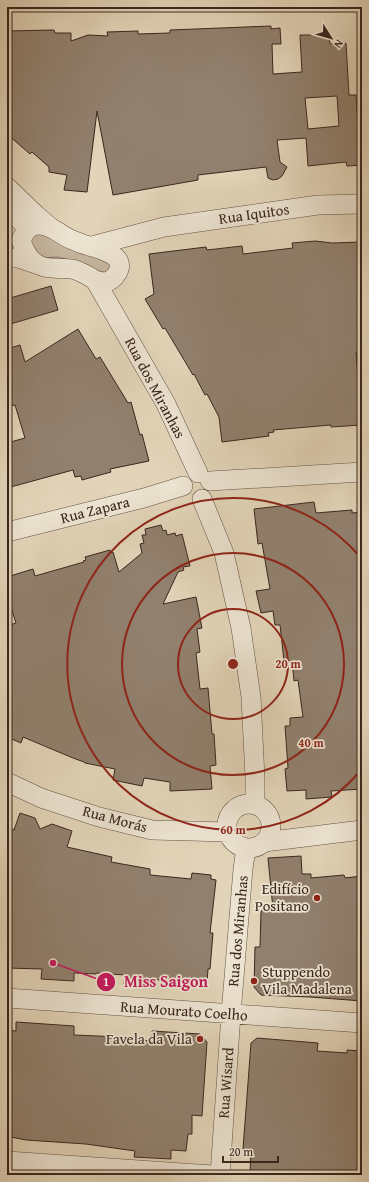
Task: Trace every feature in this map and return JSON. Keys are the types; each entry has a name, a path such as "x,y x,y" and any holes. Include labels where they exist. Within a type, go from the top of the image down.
{"street":[{"path":"7,186 50,227 74,241 92,246 117,258 116,271 109,291 110,305"},
{"path":"7,196 24,234 28,256 36,264"},
{"name":"Rua Iquitos","path":"92,246 147,231 172,226 318,206 362,204"},
{"path":"7,257 16,247 24,234 34,226 40,225 50,227"},
{"name":"Rua Iquitos","path":"116,271 127,248 147,231"},
{"path":"7,257 18,258 47,268 71,268 82,272 94,280 106,282 116,271"},
{"name":"Rua dos Miranhas","path":"94,280 110,305 166,404 204,477"},
{"path":"204,477 210,486 208,494 202,498 193,499 189,497 183,486 186,477 194,473 204,477 362,472"},
{"name":"Rua Zapara","path":"7,532 144,498 183,486"},
{"path":"202,498 224,553 241,628 251,697 255,806"},
{"name":"Rua Morás","path":"7,782 41,798 92,814 152,830 228,832"},
{"path":"242,806 255,806 264,810 270,819 270,831 264,842 259,846 246,848 235,843 230,838 227,825 232,813 242,806"},
{"path":"264,842 362,830"},
{"name":"Rua dos Miranhas","path":"231,1014 246,848"},
{"name":"Rua Mourato Coelho","path":"7,998 362,1023"},
{"name":"Rua Wisard","path":"220,1175 231,1014"},
{"path":"7,1161 212,1175"}],"shaded area":[{"path":"36,233 44,233 82,254 107,256 113,268 105,274 57,257 46,258 34,252 30,239"}],"building":[{"path":"271,26 271,29 280,28 281,44 272,44 273,74 302,72 300,35 329,35 330,44 346,43 349,95 356,95 358,125 362,125 362,165 347,166 346,162 308,166 306,138 277,140 280,162 287,167 282,176 278,179 273,180 268,178 266,167 198,175 198,180 113,195 97,111 87,192 64,190 67,175 49,172 49,167 32,152 30,154 7,134 7,31 54,30 55,33 71,33 71,41 88,35 108,36 107,32 138,31 138,34 170,33 170,30","holes":["337,96 339,126 308,129 305,98"]},
{"path":"315,241 332,243 362,242 362,352 356,352 362,425 331,427 331,425 273,430 274,432 268,433 269,436 222,442 219,417 207,394 205,395 194,374 193,375 165,328 163,329 145,299 154,294 149,254 206,247 207,250 242,246 243,254 293,248 292,243"},
{"path":"51,286 58,310 7,325 7,299"},
{"path":"78,329 96,359 100,357 128,403 131,402 149,461 110,469 111,472 82,480 81,476 75,477 73,470 7,488 7,443 25,438 15,405 7,407 7,349 20,345 25,362"},
{"path":"314,502 316,513 352,510 352,513 362,512 362,707 359,707 362,723 362,789 331,791 332,797 306,799 306,790 287,791 285,769 288,768 285,726 290,726 290,718 303,717 298,680 294,681 292,661 284,661 280,625 275,625 273,611 261,613 256,591 270,589 262,543 258,544 254,509"},
{"path":"161,525 163,531 166,530 167,535 175,533 176,536 182,534 190,566 183,567 184,570 178,572 163,604 196,597 202,628 197,629 200,652 196,653 200,689 208,688 212,734 214,734 216,765 210,766 212,789 170,791 170,782 144,778 142,786 113,780 115,769 85,763 23,737 21,743 7,737 7,626 16,623 7,595 7,577 33,569 35,576 84,562 83,561 86,560 85,557 110,550 110,553 113,552 119,572 142,553 140,544 144,543 142,535 146,535 145,529"},
{"path":"20,813 35,818 40,829 52,824 72,831 67,847 112,857 111,862 150,869 150,875 191,879 192,873 211,875 211,879 216,880 210,933 213,933 210,969 208,969 207,982 141,979 141,985 124,984 125,975 96,973 74,973 74,981 41,979 42,969 7,968 7,827 14,830"},
{"path":"301,856 302,874 311,874 311,878 344,875 345,878 362,876 362,1001 261,995 254,987 255,947 260,947 261,911 273,909 268,858"},
{"path":"16,1022 74,1026 74,1035 121,1037 121,1039 152,1041 152,1031 200,1034 207,1042 202,1116 192,1115 192,1134 188,1134 186,1151 171,1150 171,1159 134,1157 135,1151 86,1144 26,1140 11,1137 11,1135 7,1134 7,1030 16,1031"},
{"path":"257,1038 318,1043 317,1051 347,1053 347,1050 361,1051 362,1175 250,1174 251,1150 243,1149 251,1043"}],"place":[{"name":"Edifício Positano","path":"317,898"},
{"name":"Miss Saigon","path":"53,963"},
{"name":"Stuppendo Vila Madalena","path":"254,981"},
{"name":"Favela da Vila","path":"200,1039"}]}
